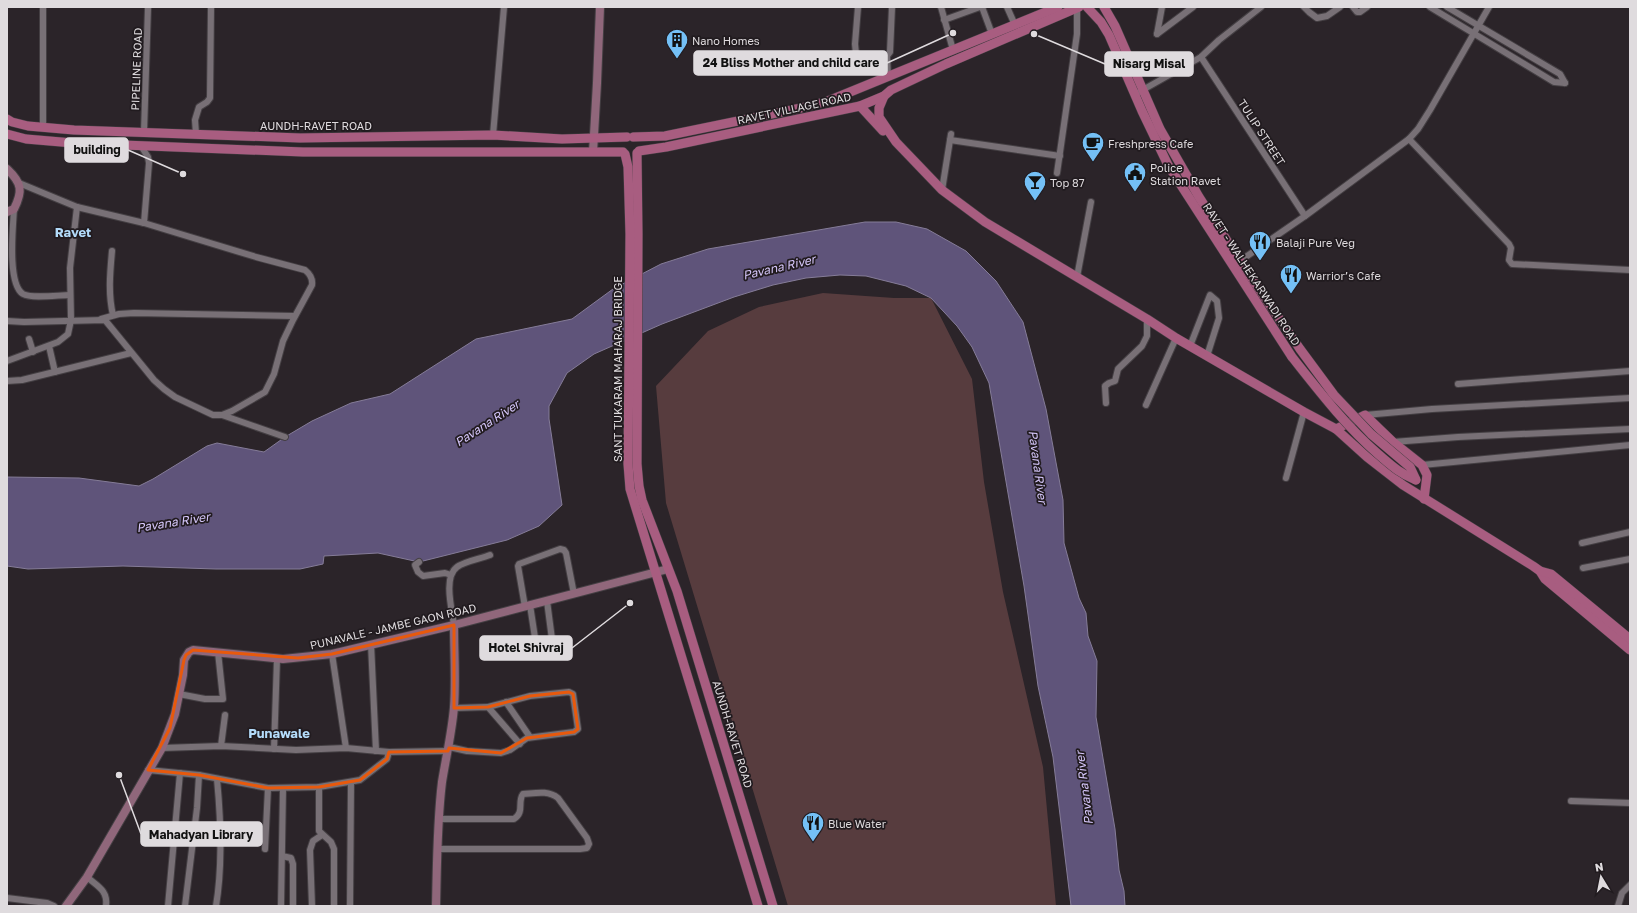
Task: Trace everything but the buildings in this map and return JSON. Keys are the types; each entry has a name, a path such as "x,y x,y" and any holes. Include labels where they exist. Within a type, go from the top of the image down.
{"main road":[{"name":"RAVET VILLAGE ROAD","path":"630,137 665,136 722,125 828,101 1058,7"},
{"name":"RAVET VILLAGE ROAD","path":"638,152 857,107 946,64 1078,7"},
{"name":"RAVET - WALHEKARWADI ROAD","path":"1088,7 1101,22 1109,35 1139,92"},
{"name":"RAVET - WALHEKARWADI ROAD","path":"1104,7 1115,26 1168,165 1236,263 1334,395 1371,434 1410,467 1416,480"},
{"path":"887,78 890,83 887,93 879,108 879,117 896,142 942,190 984,222 1206,356 1336,429 1403,485 1540,571 1551,574 1585,607 1628,642"},
{"path":"847,94 849,106 857,107 886,135 896,142"},
{"name":"AUNDH-RAVET ROAD","path":"7,119 18,124 43,127 300,138 493,135 562,139 630,137"},
{"path":"7,134 26,139 73,143 303,152 592,152 624,153 631,156 638,152"},
{"path":"630,137 639,142 634,234 628,167 621,144 630,137"},
{"name":"SANT TUKARAM MAHARAJ BRIDGE","path":"634,234 638,501"},
{"name":"RAVET - WALHEKARWADI ROAD","path":"1236,263 1292,357 1328,402 1362,440 1401,474 1416,480 1426,487"},
{"path":"1336,429 1365,415 1393,442 1422,465 1427,475 1424,498"},
{"name":"AUNDH-RAVET ROAD","path":"638,501 677,591 773,906"},
{"path":"638,501 655,572 758,906"}],"street":[{"path":"43,7 43,127"},
{"name":"PIPELINE ROAD","path":"144,132 148,7"},
{"path":"196,134 195,120 199,107 210,98 211,7"},
{"path":"493,135 504,7"},
{"path":"592,152 594,138 600,7"},
{"path":"858,7 855,44 856,54 887,56"},
{"path":"887,78 887,56 890,52 892,7"},
{"path":"941,7 953,50"},
{"path":"944,20 981,7 992,34"},
{"path":"1007,7 1015,25"},
{"path":"1058,173 1077,34 1078,7"},
{"path":"1162,7 1157,34 1193,7"},
{"path":"1139,92 1201,56 1261,7"},
{"path":"1304,7 1318,18 1327,16 1340,7"},
{"path":"1353,7 1357,12 1360,12 1367,7"},
{"path":"1430,7 1554,82 1565,83 1560,74 1447,7"},
{"path":"1236,263 1305,216 1409,139 1418,129 1430,110 1489,7"},
{"name":"TULIP STREET","path":"1201,56 1305,216"},
{"path":"942,190 951,137 1060,156"},
{"path":"1409,139 1509,244 1511,248 1509,260 1512,264 1630,270"},
{"path":"141,146 148,157 149,163 144,223"},
{"path":"7,169 19,183 77,207 144,223 256,257 305,270 310,274 312,281 312,285 294,316 283,341 274,374 265,392 232,412 222,415 213,415 175,397 154,380 107,322 101,319"},
{"path":"19,183 20,189 10,211 13,269 15,280 19,289 24,294 35,296 70,295"},
{"path":"1077,277 1091,202"},
{"path":"7,361 49,346 66,337 69,330 70,320 70,268 77,207"},
{"path":"112,251 110,304 113,315"},
{"path":"1190,346 1210,295 1218,300 1219,318 1206,356"},
{"path":"7,321 24,322 101,319 113,315 134,313 294,316"},
{"path":"1106,403 1105,386 1109,383 1116,382 1118,369 1142,346 1147,336 1147,319"},
{"path":"29,338 33,352"},
{"path":"1146,405 1176,338"},
{"path":"49,346 54,372"},
{"path":"7,381 22,380 131,353"},
{"path":"1458,384 1630,371"},
{"path":"1365,415 1432,409 1630,398"},
{"path":"1286,478 1304,412"},
{"path":"222,415 285,437"},
{"path":"1393,442 1458,437 1630,429"},
{"path":"1422,465 1630,445"},
{"path":"1582,543 1630,532"},
{"path":"547,601 553,647 552,649 537,651 518,566 519,564 560,549 564,550 566,553 574,594"},
{"path":"436,906 437,849 442,781 449,749 454,708 454,625 449,586 451,575 457,567 490,555"},
{"path":"1583,568 1630,559"},
{"path":"419,562 415,565 418,572 422,576 445,573 451,575"},
{"name":"PUNAVALE - JAMBE GAON ROAD","path":"66,906 86,877 162,748 170,728 180,694 186,655 189,652 193,650 277,659 332,654 454,625 668,569"},
{"path":"371,644 376,750"},
{"path":"180,694 205,699 223,699 218,652"},
{"path":"332,654 346,748"},
{"path":"274,749 277,659"},
{"path":"162,748 221,746 324,750 346,748 389,752 449,749 501,753 510,750 530,737 577,731 578,729 572,692 530,696 488,707 454,708"},
{"path":"506,702 530,737"},
{"path":"488,707 520,744"},
{"path":"221,746 225,715"},
{"path":"148,770 199,775 268,788 319,787 360,780 387,759 389,752"},
{"path":"168,906 180,773"},
{"path":"185,906 199,775"},
{"path":"216,906 219,887 221,834 217,779"},
{"path":"350,906 351,782"},
{"path":"319,787 319,828 322,835 330,842 334,849 334,906"},
{"path":"265,849 268,788"},
{"path":"281,906 283,788"},
{"path":"437,849 580,850 587,848 589,844 587,838 558,798 553,794 544,792 523,794 521,797 521,809 518,816 514,819 439,819"},
{"path":"1571,801 1630,803"},
{"path":"312,906 310,850 313,841 322,835"},
{"path":"282,856 291,858 293,864 293,906"},
{"path":"86,877 104,891 106,906"},
{"path":"1618,906 1622,893 1630,885"},
{"path":"7,898 46,903 54,906"}],"highlighted area":[{"path":"454,625 454,708 488,707 530,696 569,692 573,694 578,729 574,732 527,738 501,753 449,748 448,751 389,752 387,759 360,780 319,787 268,788 199,775 148,770 170,728 184,660 186,655 193,650 298,658 332,654"}],"shaded area":[{"path":"823,293 894,298 931,298 972,379 984,482 1003,592 1043,767 1056,906 788,906 666,503 656,386 708,331 759,307"}],"water":[{"name":"Pavana River","path":"865,222 896,222 927,229 966,251 996,281 1023,322 1046,409 1063,500 1064,543 1079,598 1086,613 1088,636 1097,661 1096,717 1115,829 1119,870 1124,891 1125,906 1071,906 1053,757 1038,686 1024,586 989,383 972,347 957,326 931,298 906,286 866,276 840,275 806,278 773,285 734,297 662,324 594,354 567,373 549,406 549,419 562,505 539,526 507,540 419,562 378,553 324,556 323,564 300,569 216,569 123,566 28,569 7,566 7,477 79,478 139,486 207,446 217,443 264,452 285,437 312,421 351,403 390,394 476,339 572,319 613,289 661,264 708,249"}],"place":[{"name":"24 Bliss Mother and child care","path":"953,33"},
{"name":"Nisarg Misal","path":"1034,34"},
{"name":"Nano Homes","path":"677,60"},
{"name":"Freshpress Cafe","path":"1093,162"},
{"name":"building","path":"183,174"},
{"name":"Police Station Ravet","path":"1135,192"},
{"name":"Top 87","path":"1035,202"},
{"name":"Balaji Pure Veg","path":"1260,262"},
{"name":"Warrior’s Cafe","path":"1291,294"},
{"name":"Hotel Shivraj","path":"630,603"},
{"name":"Mahadyan Library","path":"119,775"},
{"name":"Blue Water","path":"813,842"}],"district":[{"name":"Ravet","path":"73,232"},
{"name":"Punawale","path":"279,733"}]}
